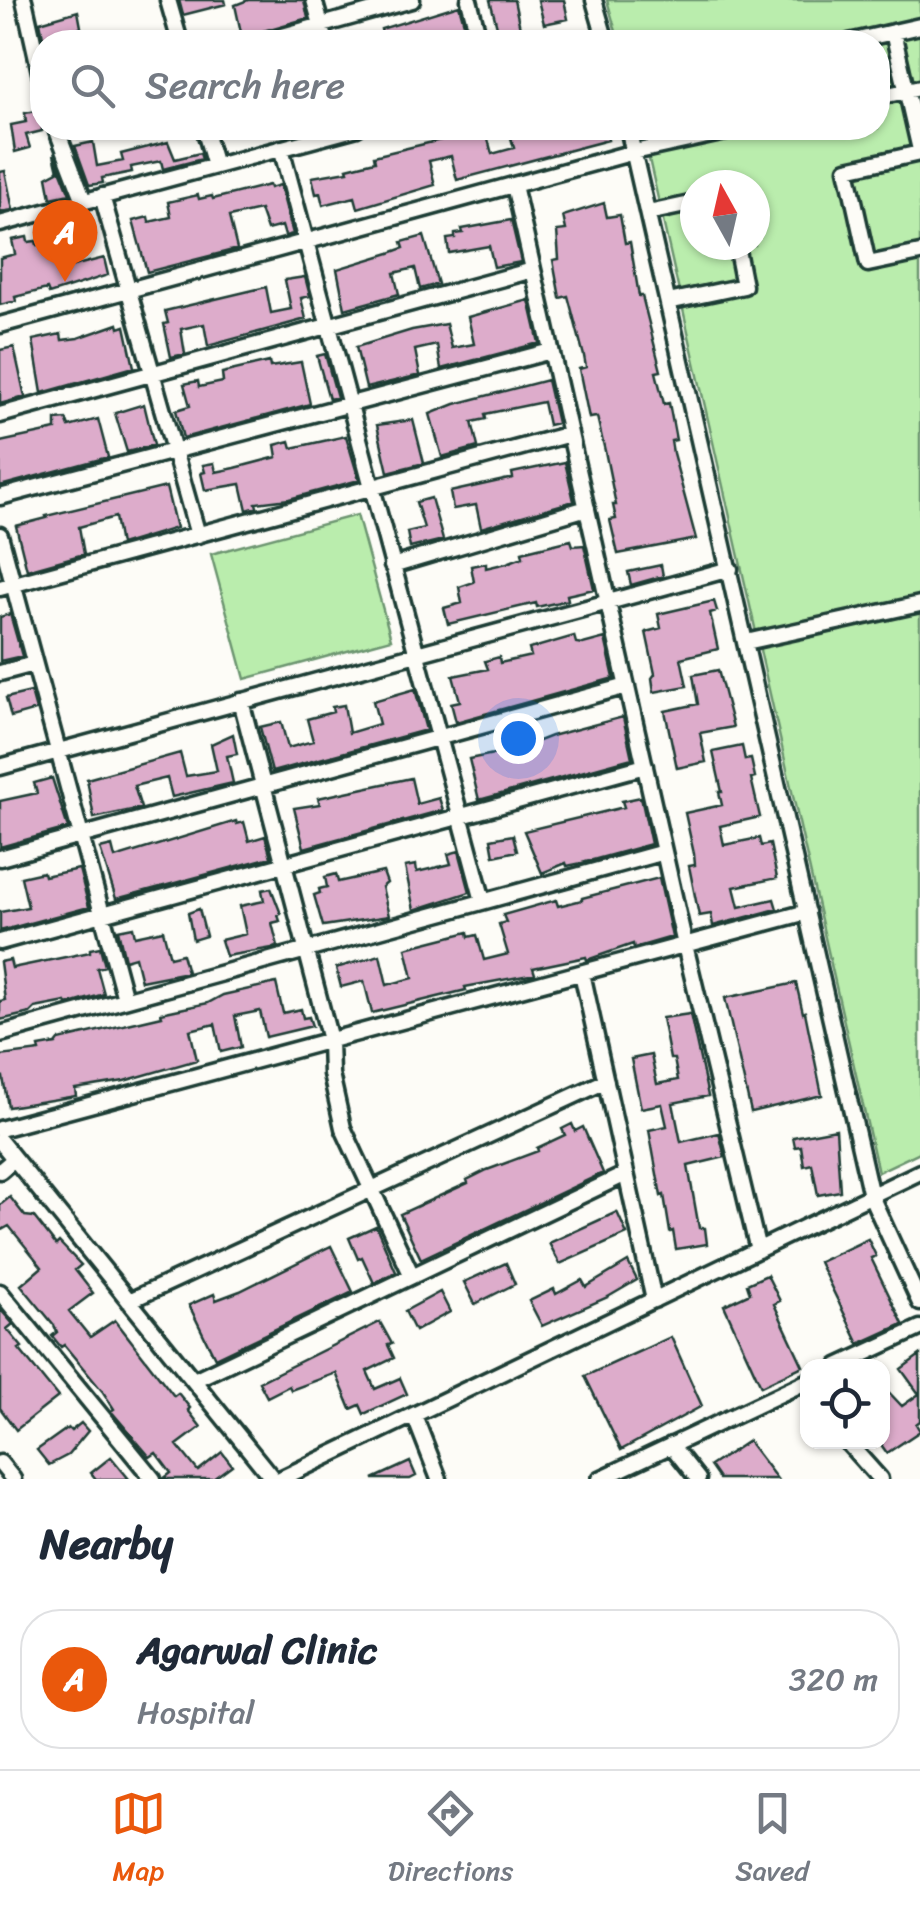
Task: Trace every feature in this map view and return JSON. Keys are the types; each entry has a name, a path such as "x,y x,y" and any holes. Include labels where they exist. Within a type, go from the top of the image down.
{"street":[{"path":"24,0 31,30"},
{"path":"168,0 177,30"},
{"path":"314,0 323,30"},
{"path":"307,30 412,0"},
{"path":"468,0 477,30"},
{"path":"594,0 603,30"},
{"path":"890,33 920,26"},
{"path":"894,32 913,89 920,152 847,169 868,264 920,252"},
{"path":"61,140 84,202"},
{"path":"207,140 215,166"},
{"path":"0,224 309,140"},
{"path":"631,140 871,1196 920,1303"},
{"path":"0,325 689,140"},
{"path":"281,148 483,901"},
{"path":"514,185 685,945 758,1250"},
{"path":"102,196 198,535"},
{"path":"648,212 680,206"},
{"path":"668,302 744,286 739,260"},
{"path":"0,415 533,270"},
{"path":"0,498 552,351"},
{"path":"7,586 570,434"},
{"path":"392,566 587,508"},
{"path":"0,535 7,586 34,664 125,999"},
{"path":"0,766 730,569"},
{"path":"746,642 920,604"},
{"path":"0,674 34,664"},
{"path":"0,858 627,686"},
{"path":"241,701 330,1040 331,1074 343,1128 412,1276"},
{"path":"0,942 645,766"},
{"path":"0,1034 664,852"},
{"path":"0,1129 807,912"},
{"path":"582,973 654,1300"},
{"path":"129,1301 606,1081"},
{"path":"0,1142 277,1479 920,1172"},
{"path":"0,1170 14,1159"},
{"path":"194,1380 626,1174"},
{"path":"0,1292 152,1479"},
{"path":"853,1359 920,1328"},
{"path":"600,1479 800,1390"},
{"path":"414,1415 439,1479"},
{"path":"671,1445 698,1479"},
{"path":"853,1449 880,1479"},
{"path":"0,1463 13,1479"}],"green space":[{"path":"607,0 920,0 920,1152 878,1172 645,140 890,140 890,30 616,30"},
{"path":"357,515 391,639 245,679 211,554"}],"building":[{"path":"179,0 225,0 226,4 183,15"},
{"path":"248,0 304,0 308,18 266,30 240,30 235,5"},
{"path":"490,0 514,0 520,30 498,30"},
{"path":"538,0 564,0 568,19 544,24"},
{"path":"459,5 466,30 381,30"},
{"path":"78,11 81,27 42,30 40,22"},
{"path":"30,112 30,134 26,135 30,148 15,152 11,125 26,122 25,113"},
{"path":"441,140 488,140 492,154 514,148 512,140 608,140 457,180 451,156 429,161 435,185 358,208 355,197 323,205 312,177 348,171 347,168 375,161 374,156"},
{"path":"93,142 97,166 123,161 121,154 168,142 175,159 200,153 202,159 163,169 161,161 131,167 132,172 89,185 75,146"},
{"path":"54,154 70,194 51,198 47,177 58,171"},
{"path":"5,171 13,210 0,212 0,172"},
{"path":"280,185 293,234 285,236 282,226 267,230 260,210 229,217 237,249 147,272 133,221 171,217 168,202 198,195 199,199 213,199"},
{"path":"604,203 607,217 620,215 625,243 630,242 639,296 661,371 656,372 664,404 669,403 676,440 671,441 673,453 696,539 618,554 610,520 616,519 616,505 605,451 597,417 589,418 579,369 586,367 584,356 568,296 560,298 553,260 559,259 557,231 566,230 563,216"},
{"path":"511,220 521,262 494,267 489,246 449,253 447,239 463,233 462,229"},
{"path":"424,236 438,284 420,289 415,268 394,273 399,294 345,309 337,269 404,248 402,242"},
{"path":"27,237 28,242 36,241 37,245 67,239 73,266 104,258 108,275 49,294 47,289 15,297 16,301 0,305 0,258 15,254 12,240"},
{"path":"305,277 310,296 301,298 306,319 208,346 204,324 181,329 185,354 171,357 165,311 266,287 271,313 291,309 285,280"},
{"path":"529,300 539,343 441,369 437,345 415,350 420,375 366,388 356,347 446,324 452,348 474,344 468,317"},
{"path":"118,324 119,328 125,326 134,367 42,393 33,340 61,334 62,340 78,338"},
{"path":"14,347 25,397 0,404 0,350"},
{"path":"325,354 337,397 329,399 317,356"},
{"path":"269,362 270,367 301,362 310,404 183,438 176,410 190,406 184,384 198,381 199,387 223,382 222,373"},
{"path":"547,380 557,423 548,425 543,402 485,414 486,419 472,422 478,447 442,457 430,414"},
{"path":"144,404 154,445 127,452 115,413"},
{"path":"66,419 69,427 98,419 108,457 0,486 0,442 56,430 56,420"},
{"path":"413,420 424,463 388,472 377,425"},
{"path":"346,436 359,480 289,499 256,503 257,507 247,510 241,484 205,490 203,465 214,463 216,472 277,457 275,445 290,441 292,448"},
{"path":"565,462 574,501 481,528 476,505 453,509 450,492"},
{"path":"166,487 176,528 120,545 115,517 79,527 84,554 27,570 16,526"},
{"path":"431,498 443,540 410,548 407,532 424,528 416,502"},
{"path":"571,540 573,546 584,545 594,589 567,595 568,600 537,607 536,603 448,624 444,608 462,603 459,587 474,582 471,566 486,563 486,568 507,563 523,557 522,552"},
{"path":"661,565 663,576 631,585 628,572"},
{"path":"714,601 717,611 710,613 718,649 681,658 687,686 654,692 655,674 646,632 661,628 658,614"},
{"path":"10,614 22,656 0,661 0,617"},
{"path":"574,636 576,643 583,644 605,638 614,678 456,722 451,703 460,701 453,676 488,669 485,661 499,657 500,663 531,656 529,649"},
{"path":"718,670 733,727 700,733 706,762 677,768 665,711 698,704 693,675"},
{"path":"415,689 426,730 272,772 260,727 281,722 288,748 313,741 307,719 333,712 332,707 344,705 349,733 379,724 373,701"},
{"path":"31,692 36,710 11,717 6,698"},
{"path":"623,717 632,758 479,800 469,759 518,749"},
{"path":"233,734 237,754 227,756 233,783 172,797 167,778 134,786 141,808 94,818 87,779 180,753 186,776 217,771 211,744"},
{"path":"742,746 745,760 751,759 760,817 720,826 724,845 759,838 761,846 770,844 777,878 734,887 739,907 774,899 777,909 713,926 711,914 699,916 689,866 695,865 694,854 685,813 722,805 713,752"},
{"path":"52,778 68,828 0,847 0,801 37,793 34,783"},
{"path":"411,778 417,804 439,798 443,810 304,848 294,808 320,804 318,798"},
{"path":"641,797 651,844 582,863 566,863 542,873 524,831 624,807 622,801"},
{"path":"236,821 244,822 249,841 265,836 271,857 116,899 100,849 112,846 115,858"},
{"path":"513,835 517,851 494,856 491,839"},
{"path":"459,851 470,892 414,910 405,867 416,865 417,872 451,864 448,854"},
{"path":"79,869 89,907 0,931 0,912 28,907 21,877"},
{"path":"383,872 387,883 382,887 389,916 323,926 314,895 327,887 325,877 336,874 338,882"},
{"path":"659,878 672,937 634,948 633,944 587,960 586,957 533,968 535,974 465,987 466,990 372,1013 364,981 341,987 336,968 380,955 387,985 413,978 406,948 468,932 469,937 477,935 484,960 508,954 499,924 506,922 503,915 556,900 558,906"},
{"path":"271,888 281,914 280,921 272,923 278,947 226,956 221,940 246,934 240,906 264,901 262,890"},
{"path":"199,909 206,936 193,940 188,913"},
{"path":"133,927 135,936 163,930 170,957 182,954 187,972 141,981 135,957 125,960 118,930"},
{"path":"100,947 105,966 97,968 104,994 67,1005 66,1002 35,1008 30,1013 0,1020 0,1001 5,1000 0,962 10,960 12,968"},
{"path":"276,983 283,1013 301,1009 303,1018 309,1017 312,1026 266,1037 260,1011 235,1016 241,1047 221,1052 215,1024 190,1030 197,1060 124,1081 75,1089 76,1096 8,1107 3,1077 0,1078 0,1056 40,1051 39,1047 59,1040"},
{"path":"796,983 822,1095 751,1112 725,998"},
{"path":"690,1014 708,1096 673,1103 681,1142 719,1133 725,1157 688,1166 699,1228 705,1228 707,1244 676,1249 649,1130 667,1126 662,1104 641,1108 631,1059 651,1055 657,1084 678,1080 662,1018"},
{"path":"572,1124 575,1131 583,1127 603,1173 421,1259 400,1214 468,1183 467,1180 487,1170 538,1151 537,1148 565,1135 562,1129"},
{"path":"836,1129 840,1191 818,1195 812,1164 804,1166 801,1146 795,1147 793,1137"},
{"path":"10,1197 25,1216 34,1217 56,1245 59,1242 81,1265 75,1270 93,1293 69,1311 90,1337 115,1320 174,1396 178,1393 190,1408 201,1427 177,1445 198,1471 222,1452 232,1465 213,1479 163,1479 171,1473 156,1453 150,1457 111,1411 114,1409 103,1392 52,1336 57,1332 54,1325 21,1285 42,1267 9,1226 0,1231 0,1205"},
{"path":"617,1212 627,1234 560,1264 549,1243"},
{"path":"376,1226 396,1272 374,1283 349,1238"},
{"path":"868,1239 876,1256 871,1258 903,1324 859,1344 819,1262"},
{"path":"331,1246 353,1292 215,1358 189,1305 214,1294 216,1300 240,1291"},
{"path":"628,1262 637,1280 542,1326 529,1301 554,1289 556,1294 582,1280 586,1287"},
{"path":"506,1263 515,1284 475,1304 464,1282"},
{"path":"767,1275 780,1301 774,1304 800,1360 800,1367 761,1386 724,1305 750,1293 747,1284"},
{"path":"440,1292 450,1312 415,1331 405,1311"},
{"path":"0,1309 13,1324 7,1329 22,1347 19,1349 58,1397 16,1430 0,1408"},
{"path":"380,1322 392,1344 388,1345 394,1358 367,1371 375,1389 400,1378 407,1394 364,1414 360,1405 351,1409 336,1373 291,1390 289,1386 267,1397 259,1382"},
{"path":"671,1337 702,1406 621,1450 585,1376"},
{"path":"920,1355 920,1421 916,1424 920,1431 887,1453 884,1449 890,1449 890,1393 902,1406 919,1394 901,1369"},
{"path":"81,1423 88,1431 68,1455 49,1465 37,1450"},
{"path":"748,1441 777,1479 719,1479 710,1466"},
{"path":"111,1457 129,1479 96,1479 91,1473"},
{"path":"410,1462 416,1476 410,1479 373,1479"}],"place":[{"name":"Agarwal Clinic","path":"65,282"}]}
